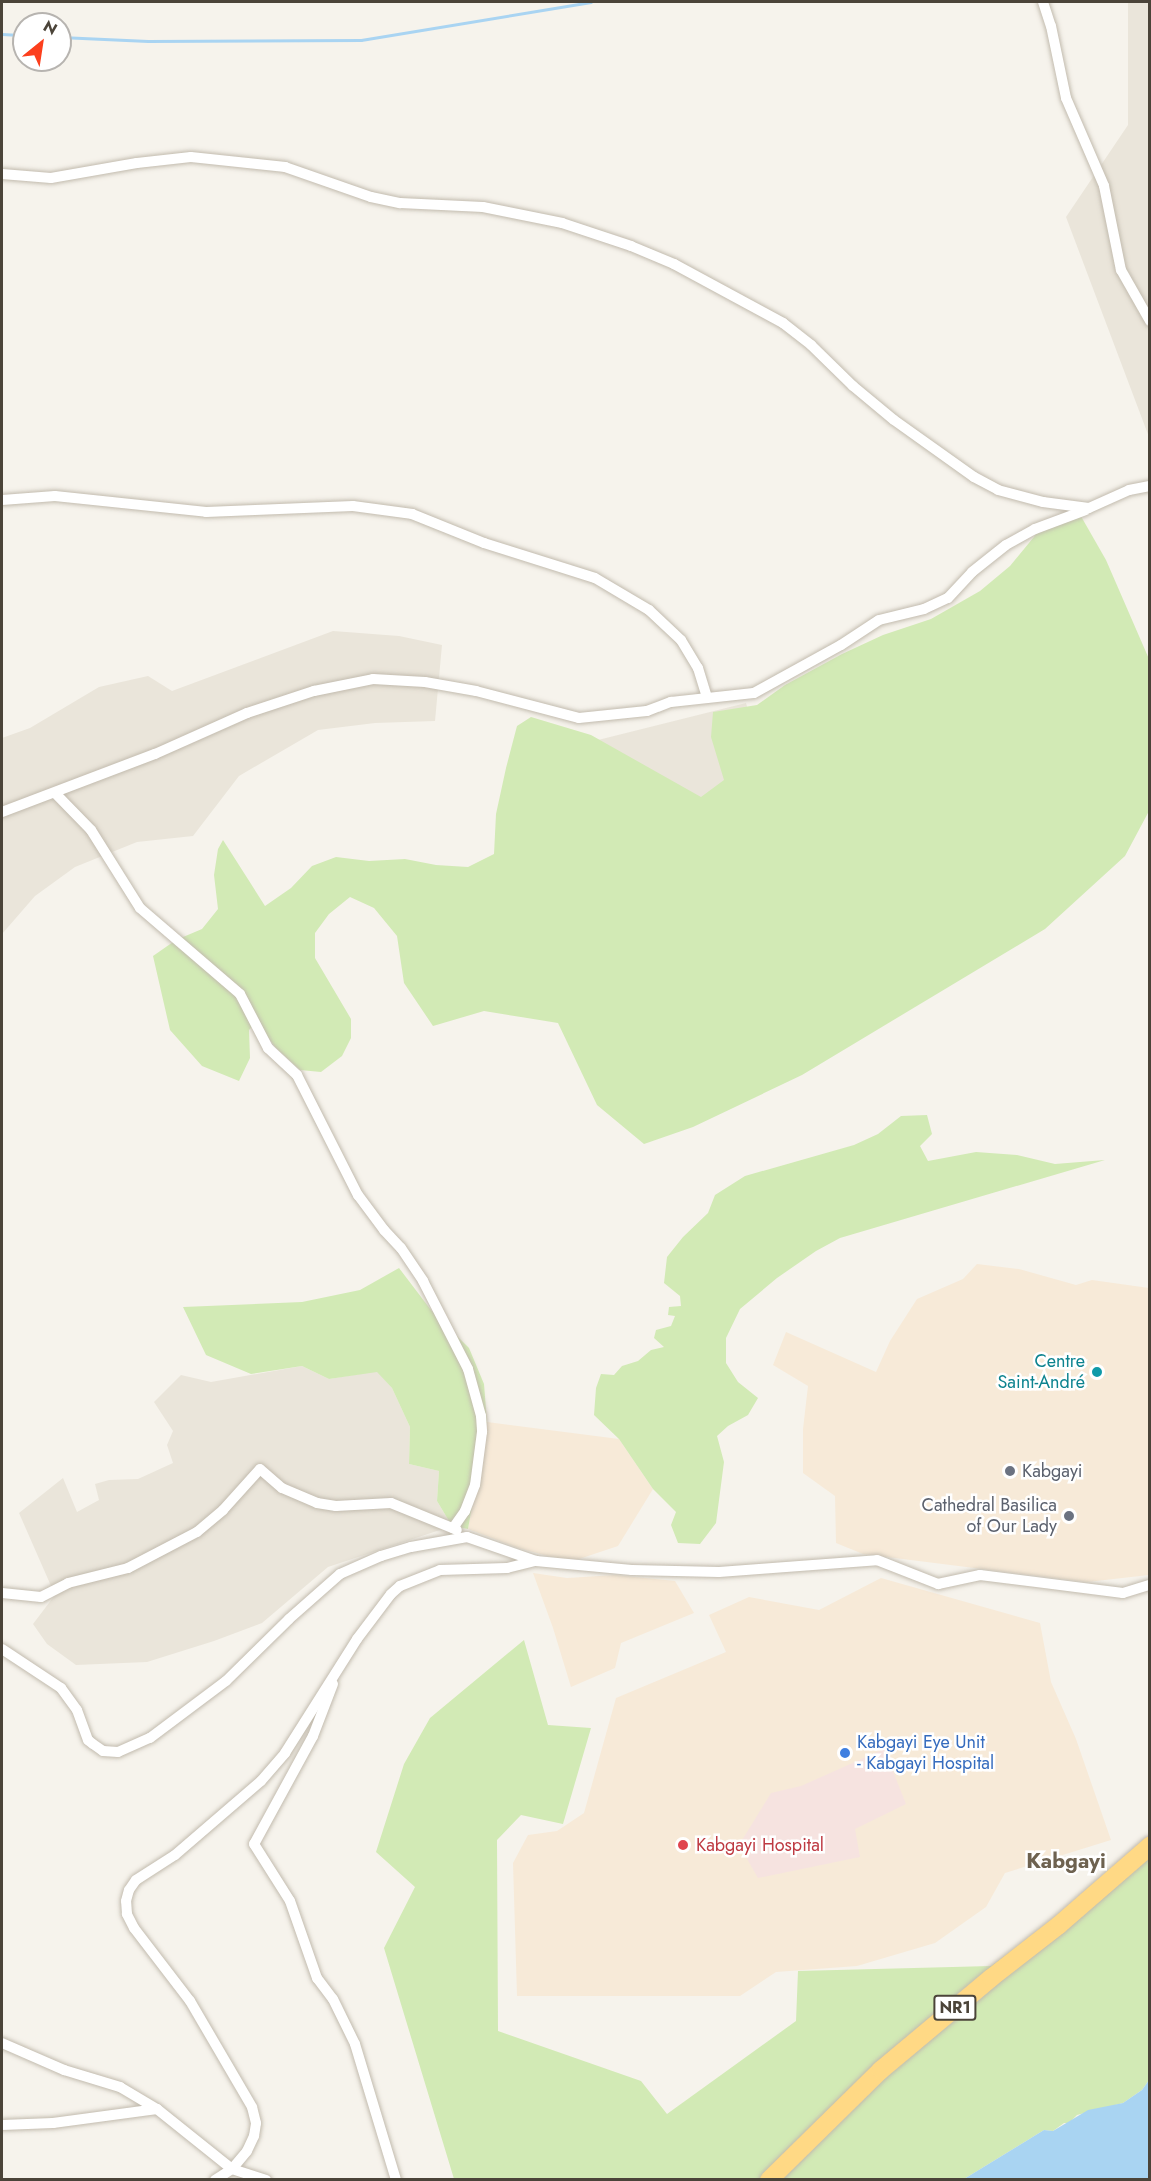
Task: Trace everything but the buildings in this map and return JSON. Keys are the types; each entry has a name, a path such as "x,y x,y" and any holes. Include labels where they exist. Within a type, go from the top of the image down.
{"highway":[{"name":"NR1","path":"769,2180 881,2070 991,1978 1059,1925 1149,1846"}],"street":[{"path":"1043,2 1048,15 1061,84 1102,180 1121,270 1149,321"},
{"path":"1048,15 1053,2"},
{"path":"2,174 51,178 137,163 191,157 285,167 371,197 400,202 483,207 561,223 631,246 674,264 783,323 811,345 853,386 894,420 975,477 998,490 1043,502 1089,508"},
{"path":"2,812 154,754 256,710 314,691 373,679 425,682 476,691 579,718 647,711 671,702 754,693 841,645 879,620 924,609 948,598 972,572 1006,545 1035,529 1129,490 1149,486"},
{"path":"2,500 55,496 206,512 353,506 412,514 484,543 595,578 649,610 681,640 698,668 707,698"},
{"path":"55,793 92,830 140,908 240,994 268,1048 297,1076 358,1195 384,1230 401,1248 423,1281 468,1369 481,1416 482,1432 475,1485 465,1511 453,1528"},
{"path":"2,1593 41,1597 68,1582 128,1568 197,1532 223,1510 260,1469 282,1488 317,1503 336,1506 390,1503 453,1528 467,1537 536,1561 676,1573 877,1560 938,1584 980,1575 1124,1593 1149,1585"},
{"path":"2,1649 61,1688 77,1710 88,1740 103,1750 118,1752 150,1738 226,1681 289,1619 340,1574 381,1556 411,1547 467,1537"},
{"path":"215,2180 232,2169 247,2151 254,2136 256,2123 252,2107 190,2001 134,1928 127,1914 126,1901 129,1890 136,1880 175,1855 261,1781 285,1753 357,1639 391,1594 400,1586 440,1570 507,1568 536,1561"},
{"path":"336,1672 324,1711 313,1736 254,1844 290,1901 317,1977 333,1999 354,2044 396,2180"},
{"path":"2,2043 64,2070 120,2087 157,2109 232,2169 266,2180"},
{"path":"2,2125 53,2123 157,2109"}],"shaded area":[{"path":"1128,2 1149,2 1149,437 1066,217 1128,125"},
{"path":"333,631 399,636 442,645 435,721 375,723 318,730 239,776 193,836 137,842 75,867 35,896 2,934 2,738 30,728 99,687 148,676 172,691"},
{"path":"746,703 763,764 740,827 578,745"},
{"path":"977,1264 1019,1269 1076,1285 1092,1280 1149,1288 1149,1575 1087,1582 863,1554 836,1543 835,1496 803,1473 803,1429 808,1386 773,1365 786,1332 876,1372 890,1341 917,1299 963,1279"},
{"path":"302,1366 329,1379 377,1371 392,1388 410,1427 409,1464 439,1471 437,1501 452,1526 328,1567 262,1623 147,1662 76,1665 47,1644 33,1624 55,1595 19,1513 63,1478 77,1512 99,1500 95,1484 109,1480 138,1479 173,1463 167,1445 173,1431 154,1402 181,1375 211,1382"},
{"path":"487,1422 619,1439 653,1489 618,1546 570,1562 518,1548 468,1529"},
{"path":"533,1573 567,1578 615,1575 675,1581 694,1613 621,1643 615,1668 571,1687"},
{"path":"881,1578 1040,1623 1051,1682 1076,1739 1111,1840 1005,1873 986,1907 935,1943 857,1966 776,1972 740,1996 517,1996 513,1863 528,1835 557,1831 584,1813 616,1698 726,1652 709,1615 749,1597 819,1610"},
{"path":"884,1749 906,1804 855,1829 860,1857 758,1878 739,1845 771,1793 801,1786"}],"green space":[{"path":"1078,511 1106,560 1149,659 1149,811 1125,856 1045,929 802,1075 693,1127 644,1144 597,1105 558,1023 484,1011 433,1026 404,983 397,936 374,908 350,897 329,914 315,933 315,958 351,1019 351,1038 342,1056 321,1072 300,1070 276,1048 256,1022 249,1030 250,1058 239,1081 202,1066 170,1030 153,956 176,940 202,929 218,909 214,875 218,849 223,840 265,906 291,888 312,866 336,857 369,861 405,859 436,865 468,867 494,854 496,814 517,726 531,717 591,735 701,797 724,780 711,737 713,712 757,705 785,685 842,654 883,635 931,619 980,591 1010,566 1038,532"},
{"path":"927,1115 932,1134 920,1146 928,1161 976,1152 1017,1155 1055,1164 1105,1160 840,1238 816,1251 777,1278 740,1309 726,1338 726,1363 738,1382 758,1398 748,1415 728,1426 717,1436 724,1462 716,1523 700,1544 678,1543 671,1525 676,1512 653,1489 619,1439 594,1415 596,1388 601,1374 614,1375 622,1366 638,1361 651,1350 664,1347 654,1338 656,1330 671,1326 675,1316 668,1315 669,1307 681,1306 680,1296 664,1283 667,1257 683,1237 708,1213 715,1195 745,1176 854,1145 878,1134 901,1116"},
{"path":"399,1268 431,1310 469,1348 484,1384 487,1422 468,1529 452,1526 437,1501 439,1471 409,1464 410,1427 392,1388 377,1372 329,1379 302,1366 251,1374 206,1355 183,1307 302,1302 360,1290"},
{"path":"524,1640 548,1725 591,1728 563,1824 521,1815 497,1840 498,2031 641,2081 667,2114 796,2021 798,1971 991,1966 1149,1849 1149,2080 1142,2090 1123,2103 1077,2115 1069,2123 1064,2123 1053,2131 1044,2130 964,2179 454,2179 384,1948 415,1887 376,1852 404,1764 430,1718"}],"water":[{"path":"1149,2080 1149,2179 964,2179 1044,2130 1053,2131 1088,2110 1123,2103 1142,2090"}],"waterway":[{"path":"72,38 148,41 361,40 591,2"},
{"path":"2,34 12,34"}],"place":[{"name":"Centre Saint-André","path":"1097,1372"},
{"name":"Kabgayi","path":"1010,1471"},
{"name":"Cathedral Basilica of Our Lady","path":"1069,1516"},
{"name":"Kabgayi Eye Unit - Kabgayi Hospital","path":"845,1753"},
{"name":"Kabgayi Hospital","path":"683,1845"}],"district":[{"name":"Kabgayi","path":"1066,1861"}]}
